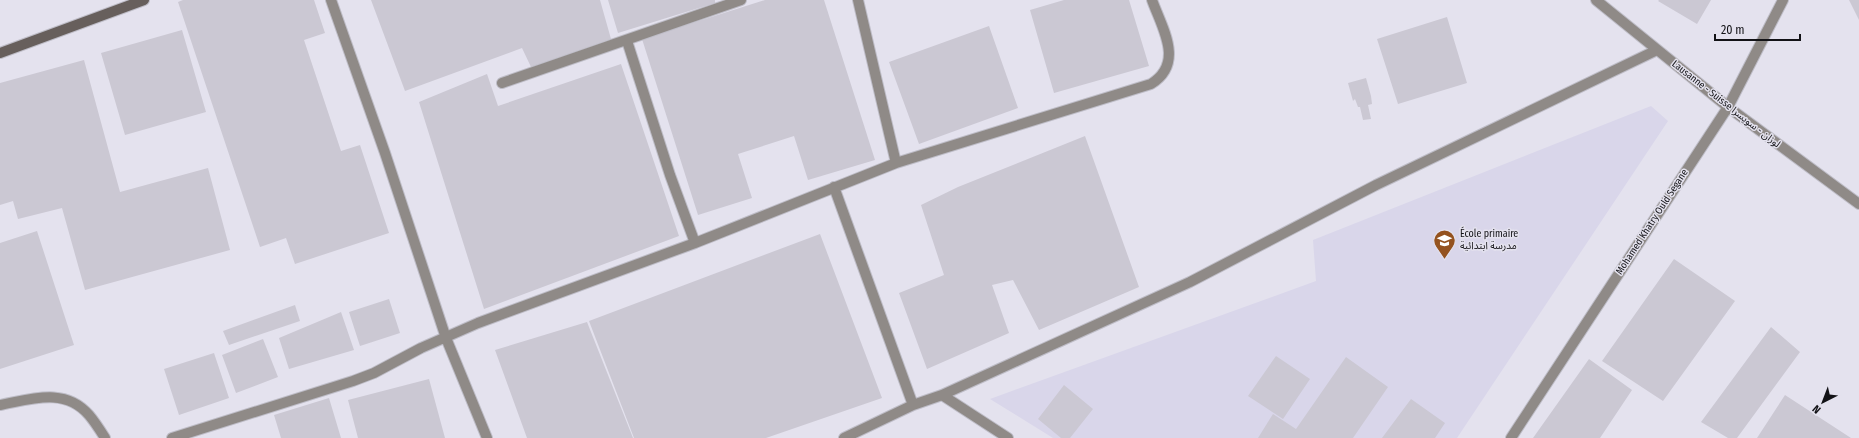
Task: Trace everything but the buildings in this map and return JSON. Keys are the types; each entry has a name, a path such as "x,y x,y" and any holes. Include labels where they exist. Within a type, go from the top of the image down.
{"street":[{"path":"0,53 144,0"},
{"path":"331,0 385,153 446,338 487,438"},
{"path":"502,83 628,41 741,0"},
{"path":"858,0 896,164"},
{"path":"172,438 353,381 478,323 803,202 834,187 896,164 1137,89 1159,79 1168,64 1171,54 1152,0"},
{"name":"Lausanne - Suisse لوزان - سويسرا","path":"1596,0 1728,107 1859,204"},
{"name":"Mohamed Khatry Ould Segane","path":"1511,438 1728,107 1783,0"},
{"path":"628,41 670,175 695,243"},
{"path":"844,438 913,405 942,395 1190,282 1376,185 1657,50"},
{"path":"834,187 913,405"},
{"path":"942,395 1008,438"},
{"path":"0,405 54,396 75,402 90,415 105,438"}],"shaded area":[{"name":"École primaire مدرسة ابتدائية","path":"1651,106 1668,121 1457,438 1053,438 990,399 1316,281 1313,240"}],"place":[{"name":"École primaire مدرسة ابتدائية","path":"1445,260"}]}
